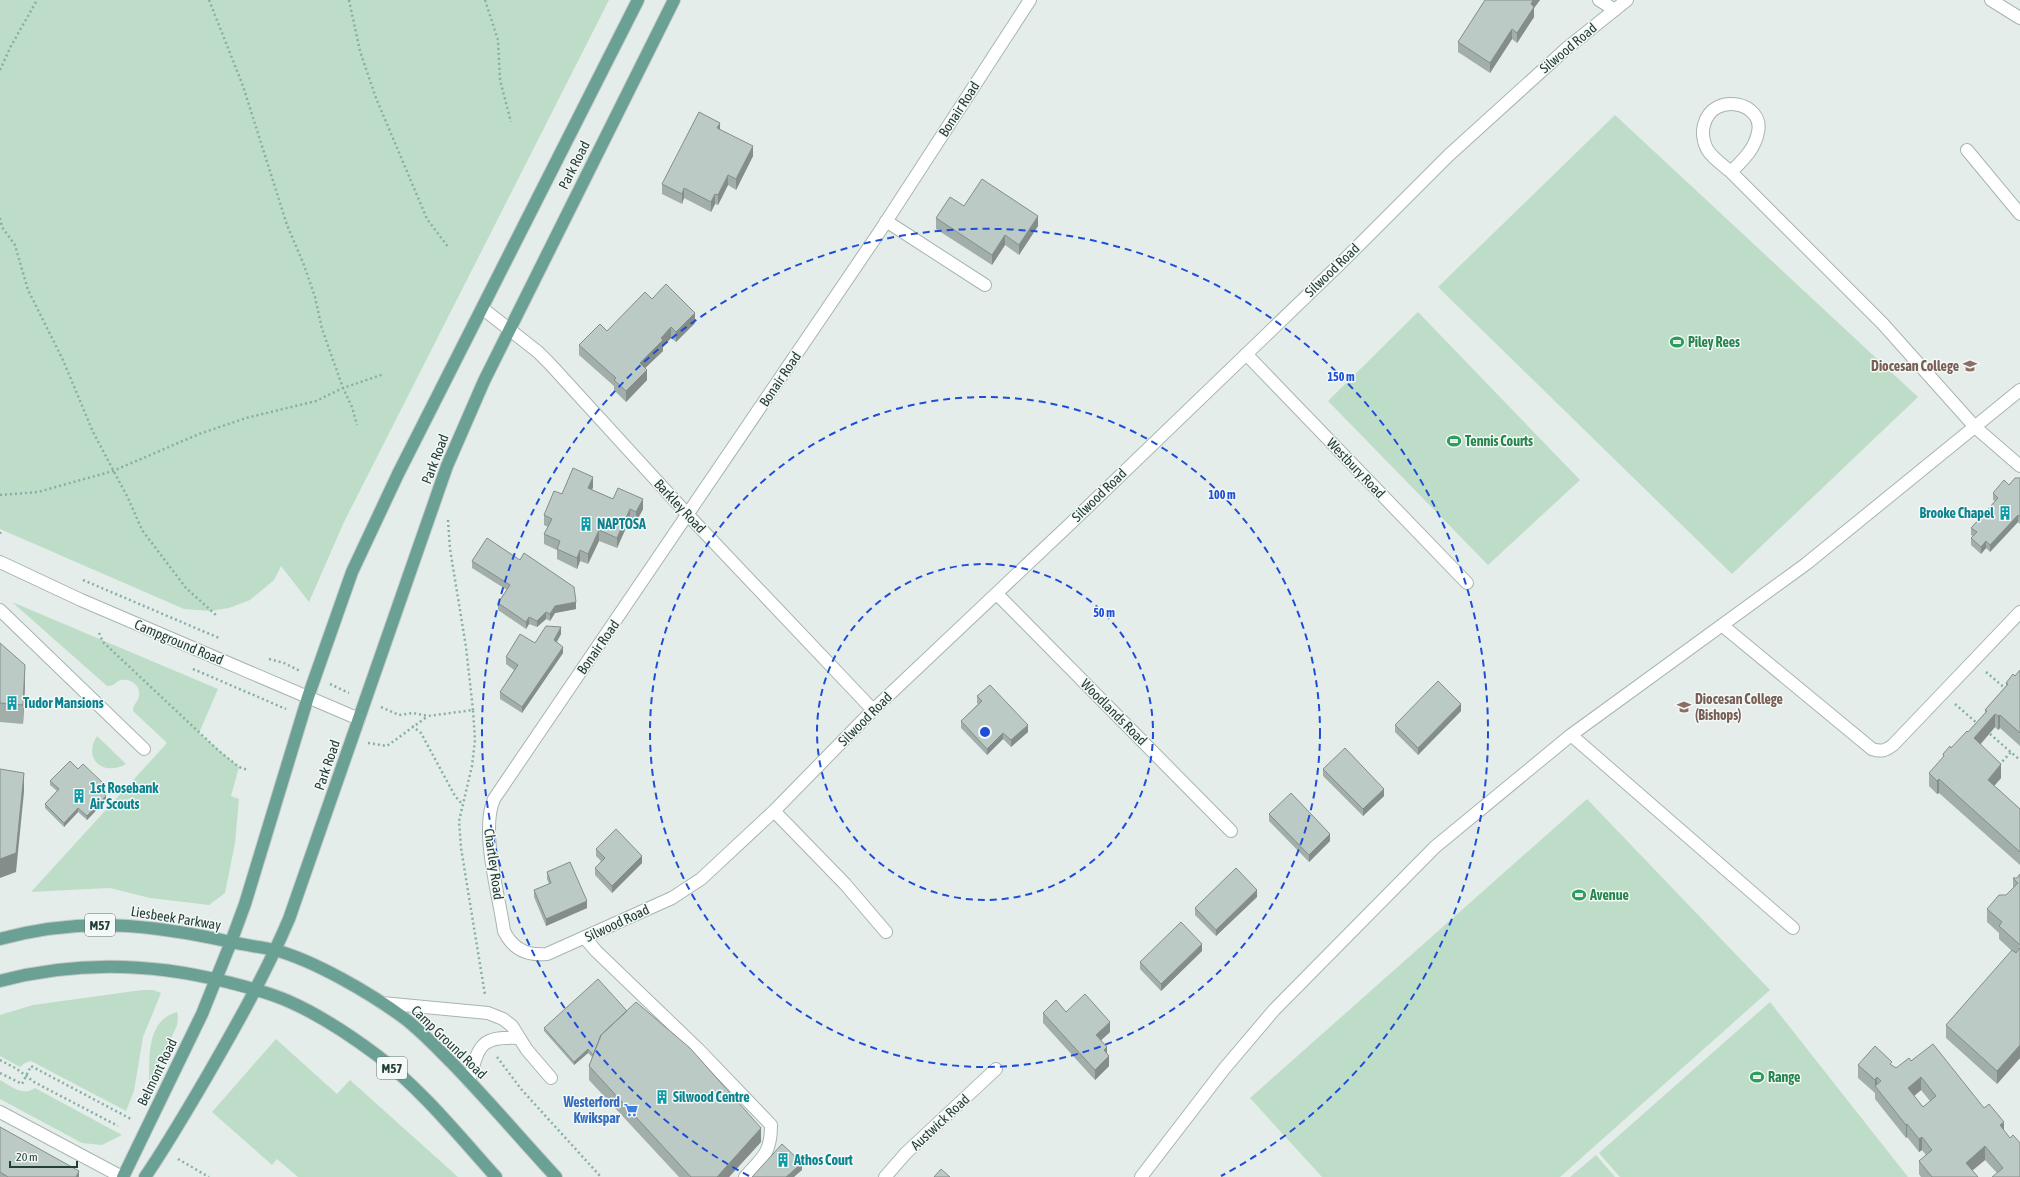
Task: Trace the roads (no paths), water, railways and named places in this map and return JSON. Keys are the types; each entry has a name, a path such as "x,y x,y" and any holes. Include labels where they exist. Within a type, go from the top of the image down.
{"main road":[{"name":"Park Road","path":"231,942 245,904 308,697 352,572 376,518 638,0"},
{"name":"Park Road","path":"257,990 289,919 447,466 484,381 509,329 674,0"},
{"name":"Liesbeek Parkway","path":"0,939 64,927 125,924 187,932 276,950"},
{"name":"Belmont Road","path":"122,1177 217,980 231,942"},
{"name":"Camp Ground Road","path":"276,950 313,965 382,1003 404,1018 469,1081 556,1177"},
{"name":"M57","path":"0,981 44,971 120,966 148,967 217,980 257,990 287,1000 320,1017 379,1056 419,1094 496,1177"},
{"path":"145,1177 163,1151 257,990"}],"street":[{"name":"Bonair Road","path":"524,754 688,515 886,221 1030,0"},
{"path":"1599,0 1615,10"},
{"name":"Silwood Road","path":"547,954 586,938 672,898 701,879 774,811 873,710 997,594 1343,261 1449,155 1534,77 1627,0"},
{"path":"1991,0 2020,18"},
{"path":"1731,172 1748,155 1759,131 1758,121 1753,113 1743,106 1731,103 1712,109 1706,120 1703,129 1706,148 1712,156 1731,172 1883,324 1975,427 2020,466"},
{"path":"1967,150 2020,214"},
{"path":"886,221 985,285"},
{"name":"Barkley Road","path":"482,308 550,364 688,515 873,710"},
{"name":"Westbury Road","path":"1246,354 1467,582"},
{"path":"1141,1177 1224,1069 1274,1010 1435,847 1571,735 1723,626 1806,564 2020,390"},
{"name":"Campground Road","path":"0,562 81,600 359,719"},
{"name":"Woodlands Road","path":"997,594 1231,830"},
{"path":"0,610 144,749"},
{"path":"1723,626 1872,749 1881,752 1893,745 2020,612"},
{"path":"1571,735 1793,928"},
{"name":"Chartley Road","path":"524,754 494,799 490,808 488,835 504,931 513,944 522,952 536,955 547,954"},
{"path":"774,811 845,884 886,932"},
{"path":"586,938 596,951 698,1049 771,1125 771,1141 766,1154 745,1177"},
{"path":"382,1003 488,1013 503,1019 512,1026 527,1050 551,1078"},
{"path":"469,1081 476,1055 481,1047 490,1040 496,1038 519,1038"},
{"name":"Austwick Road","path":"885,1177 906,1154 996,1069"},
{"path":"0,1112 122,1177"}],"place":[{"name":"Piley Rees","path":"1677,342"},
{"name":"Diocesan College","path":"1970,366"},
{"name":"Tennis Courts","path":"1454,441"},
{"name":"Brooke Chapel","path":"2005,513"},
{"name":"NAPTOSA","path":"586,524"},
{"name":"Tudor Mansions","path":"12,703"},
{"name":"Diocesan College (Bishops)","path":"1684,707"},
{"name":"1st Rosebank Air Scouts","path":"79,796"},
{"name":"Avenue","path":"1579,895"},
{"name":"Range","path":"1757,1077"},
{"name":"Silwood Centre","path":"662,1097"},
{"name":"Westerford Kwikspar","path":"631,1110"},
{"name":"Athos Court","path":"783,1160"}]}
